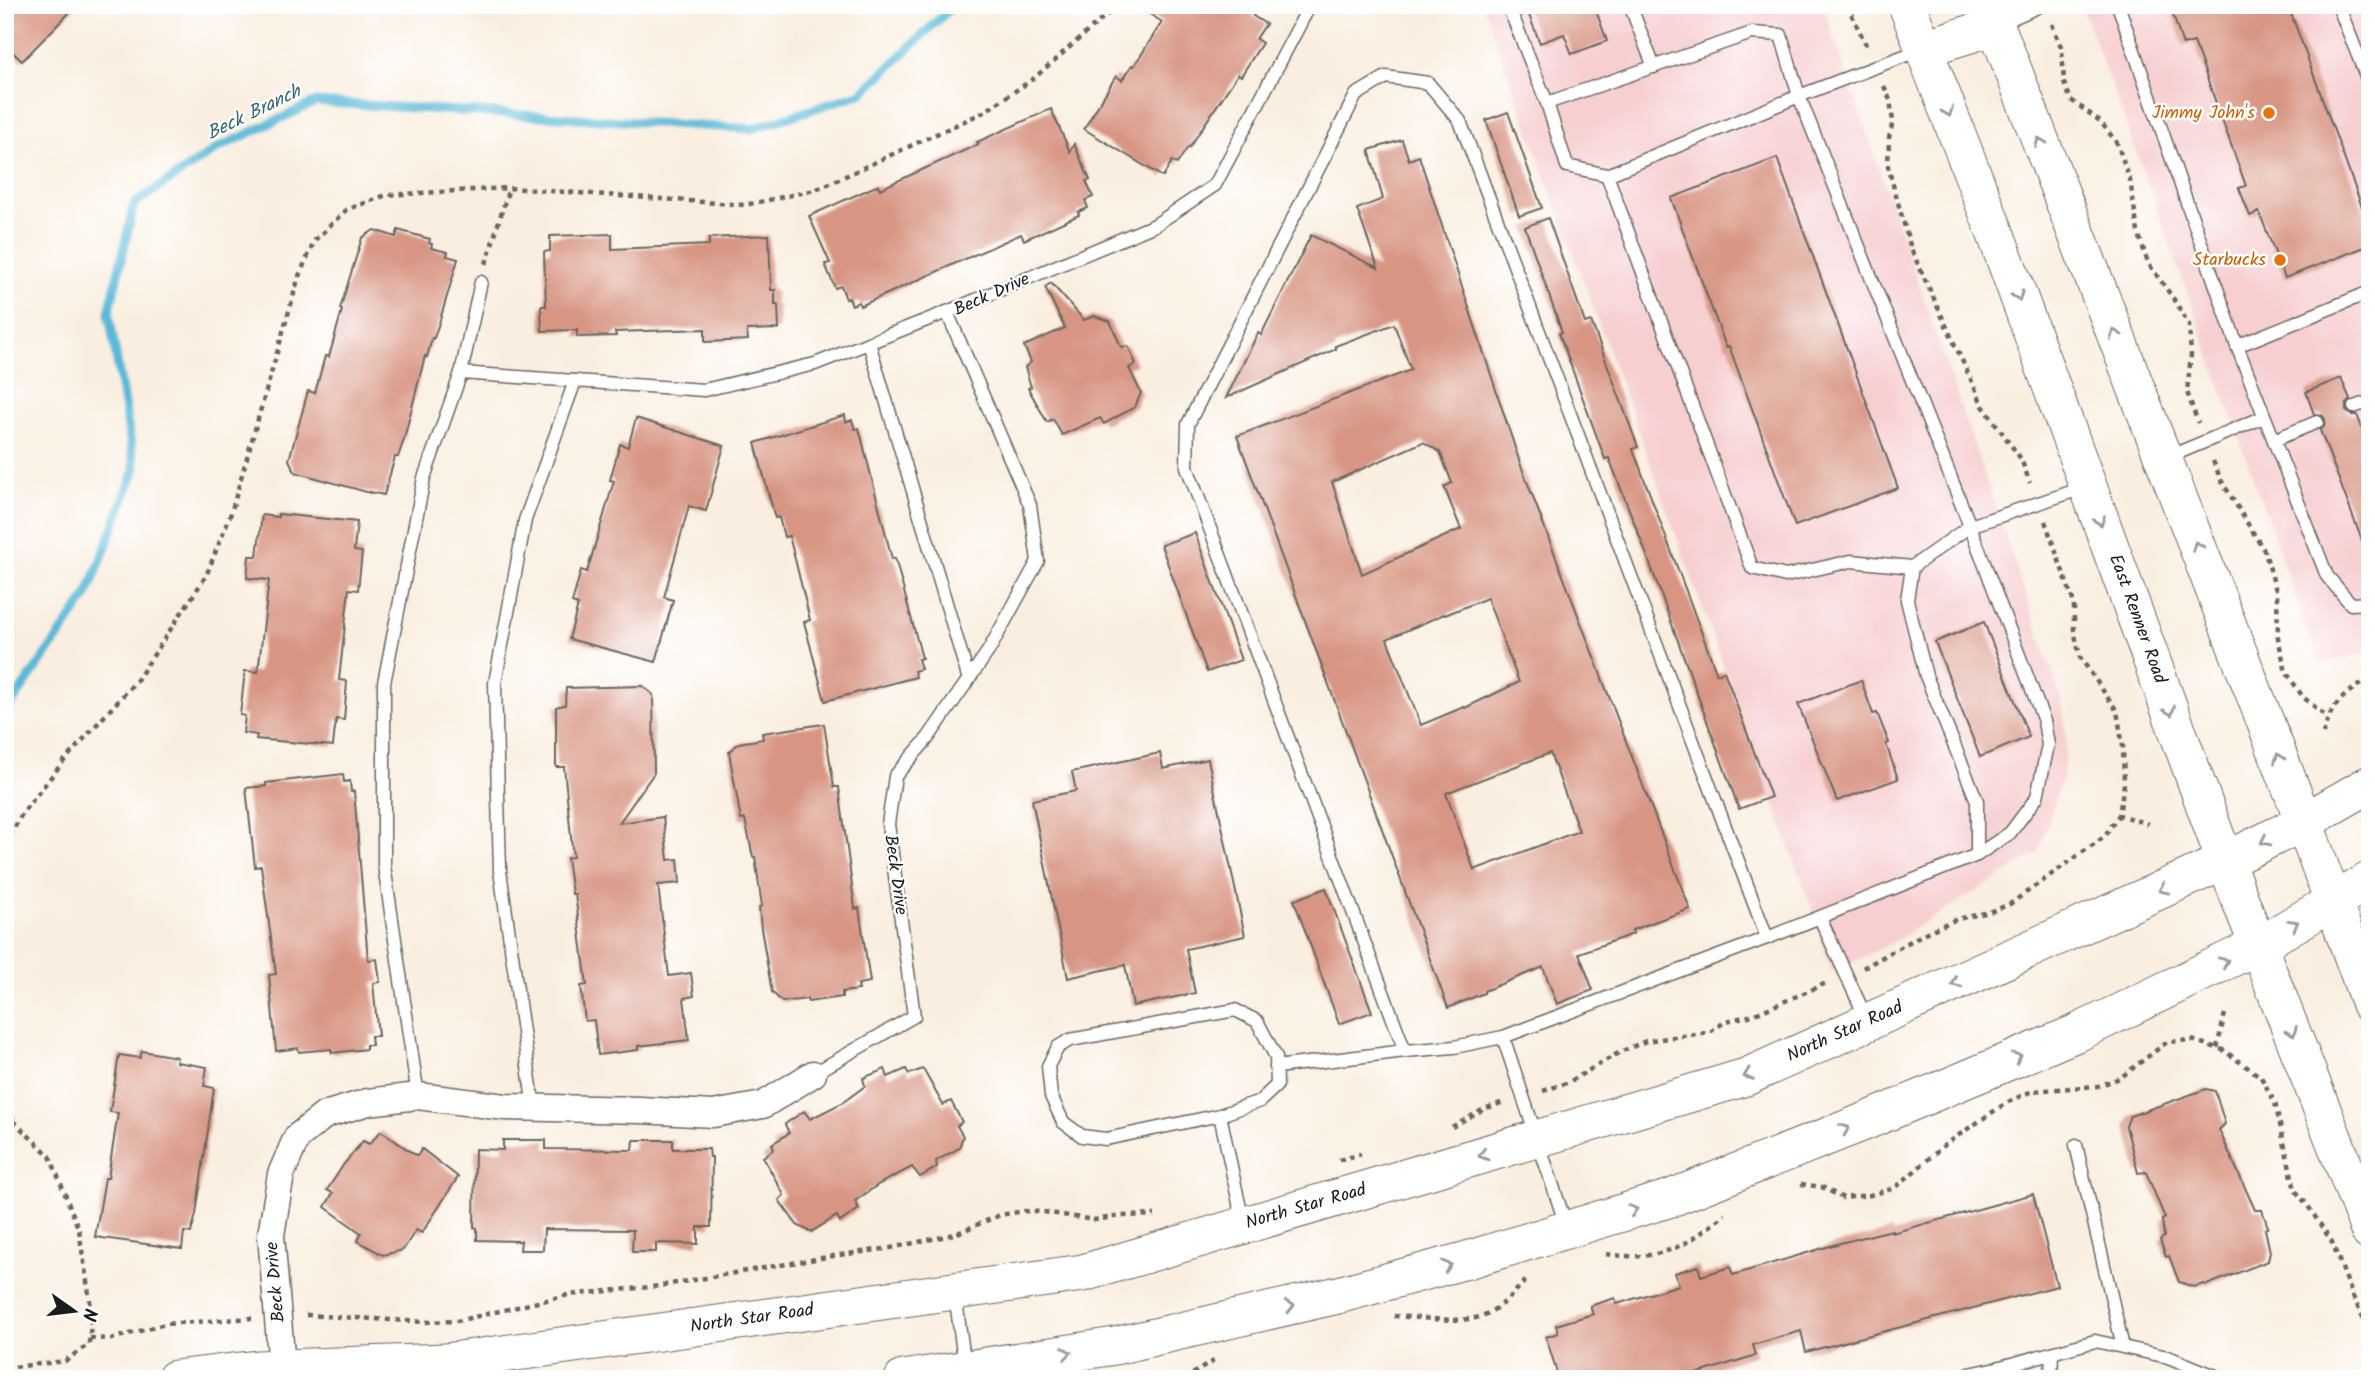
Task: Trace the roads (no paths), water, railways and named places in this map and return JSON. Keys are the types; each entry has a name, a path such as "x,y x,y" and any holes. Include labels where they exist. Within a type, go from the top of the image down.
{"main road":[{"name":"East Renner Road","path":"1907,5 1987,211 2225,861 2370,1232"},
{"path":"1924,48 1992,15 2304,822 2370,1004"},
{"name":"North Star Road","path":"175,1379 445,1362 1083,1273 1746,1077 2225,861 2304,822 2370,784"},
{"path":"903,1379 967,1374 1115,1346 1325,1298 1468,1260 1671,1198 1864,1122 2079,1032 2258,946 2370,880"}],"street":[{"name":"Beck Drive","path":"283,1373 271,1235 281,1174 297,1137 325,1115 368,1102 418,1096 505,1107 713,1114 763,1105 813,1074"}],"lane":[{"name":"Beck Drive","path":"813,1074 914,1016 888,824 895,776 928,738 989,650 1038,561 1030,505 947,312 1155,225 1215,186 1310,5"},
{"path":"1508,5 1547,103 1567,166 1607,175 1924,48"},
{"path":"1630,5 1654,67"},
{"path":"2118,5 2237,346 2327,576 2351,604 2370,603"},
{"path":"2338,5 2370,86"},
{"path":"1992,15 2045,11"},
{"path":"1276,1067 1454,1047 1503,1037 1820,918 1977,855 2010,832 2037,797 2048,745 2044,721 1970,526 1799,96 1781,35 1752,33 1547,103"},
{"path":"1405,1051 1187,467 1188,424 1233,333 1356,95 1387,77 1428,83 1460,121 1767,938"},
{"path":"1607,175 1752,568 1786,576 1852,561 1912,567 1970,526 2088,487"},
{"path":"418,1096 384,864 384,682 424,478 461,373 481,282"},
{"path":"2237,346 2370,292"},
{"path":"461,373 704,390 815,364 947,312"},
{"path":"869,343 968,680"},
{"path":"534,1108 500,870 495,683 525,520 575,381"},
{"path":"2354,407 2370,401"},
{"path":"2163,459 2264,417"},
{"path":"2274,440 2317,422"},
{"path":"1912,567 1907,600 1926,676 1977,801 1977,855"},
{"path":"1820,918 1868,1022"},
{"path":"1235,1010 1256,1021 1276,1057 1277,1085 1260,1101 1220,1115 1105,1139 1082,1136 1063,1122 1051,1096 1048,1066 1058,1047 1070,1040 1235,1010"},
{"path":"1503,1037 1567,1230"},
{"path":"1220,1115 1244,1226"},
{"path":"2076,1145 2123,1347"},
{"path":"955,1291 967,1374"},
{"path":"1947,1379 2095,1341 2168,1357 2223,1379"},
{"path":"2052,1353 2052,1379"}],"waterway":[{"name":"Beck Branch","path":"5,713 87,596 135,470 109,313 134,204 218,148 316,102 752,129 862,93 954,5"}],"place":[{"name":"Jimmy John's","path":"2269,113"},
{"name":"Starbucks","path":"2280,260"}]}
